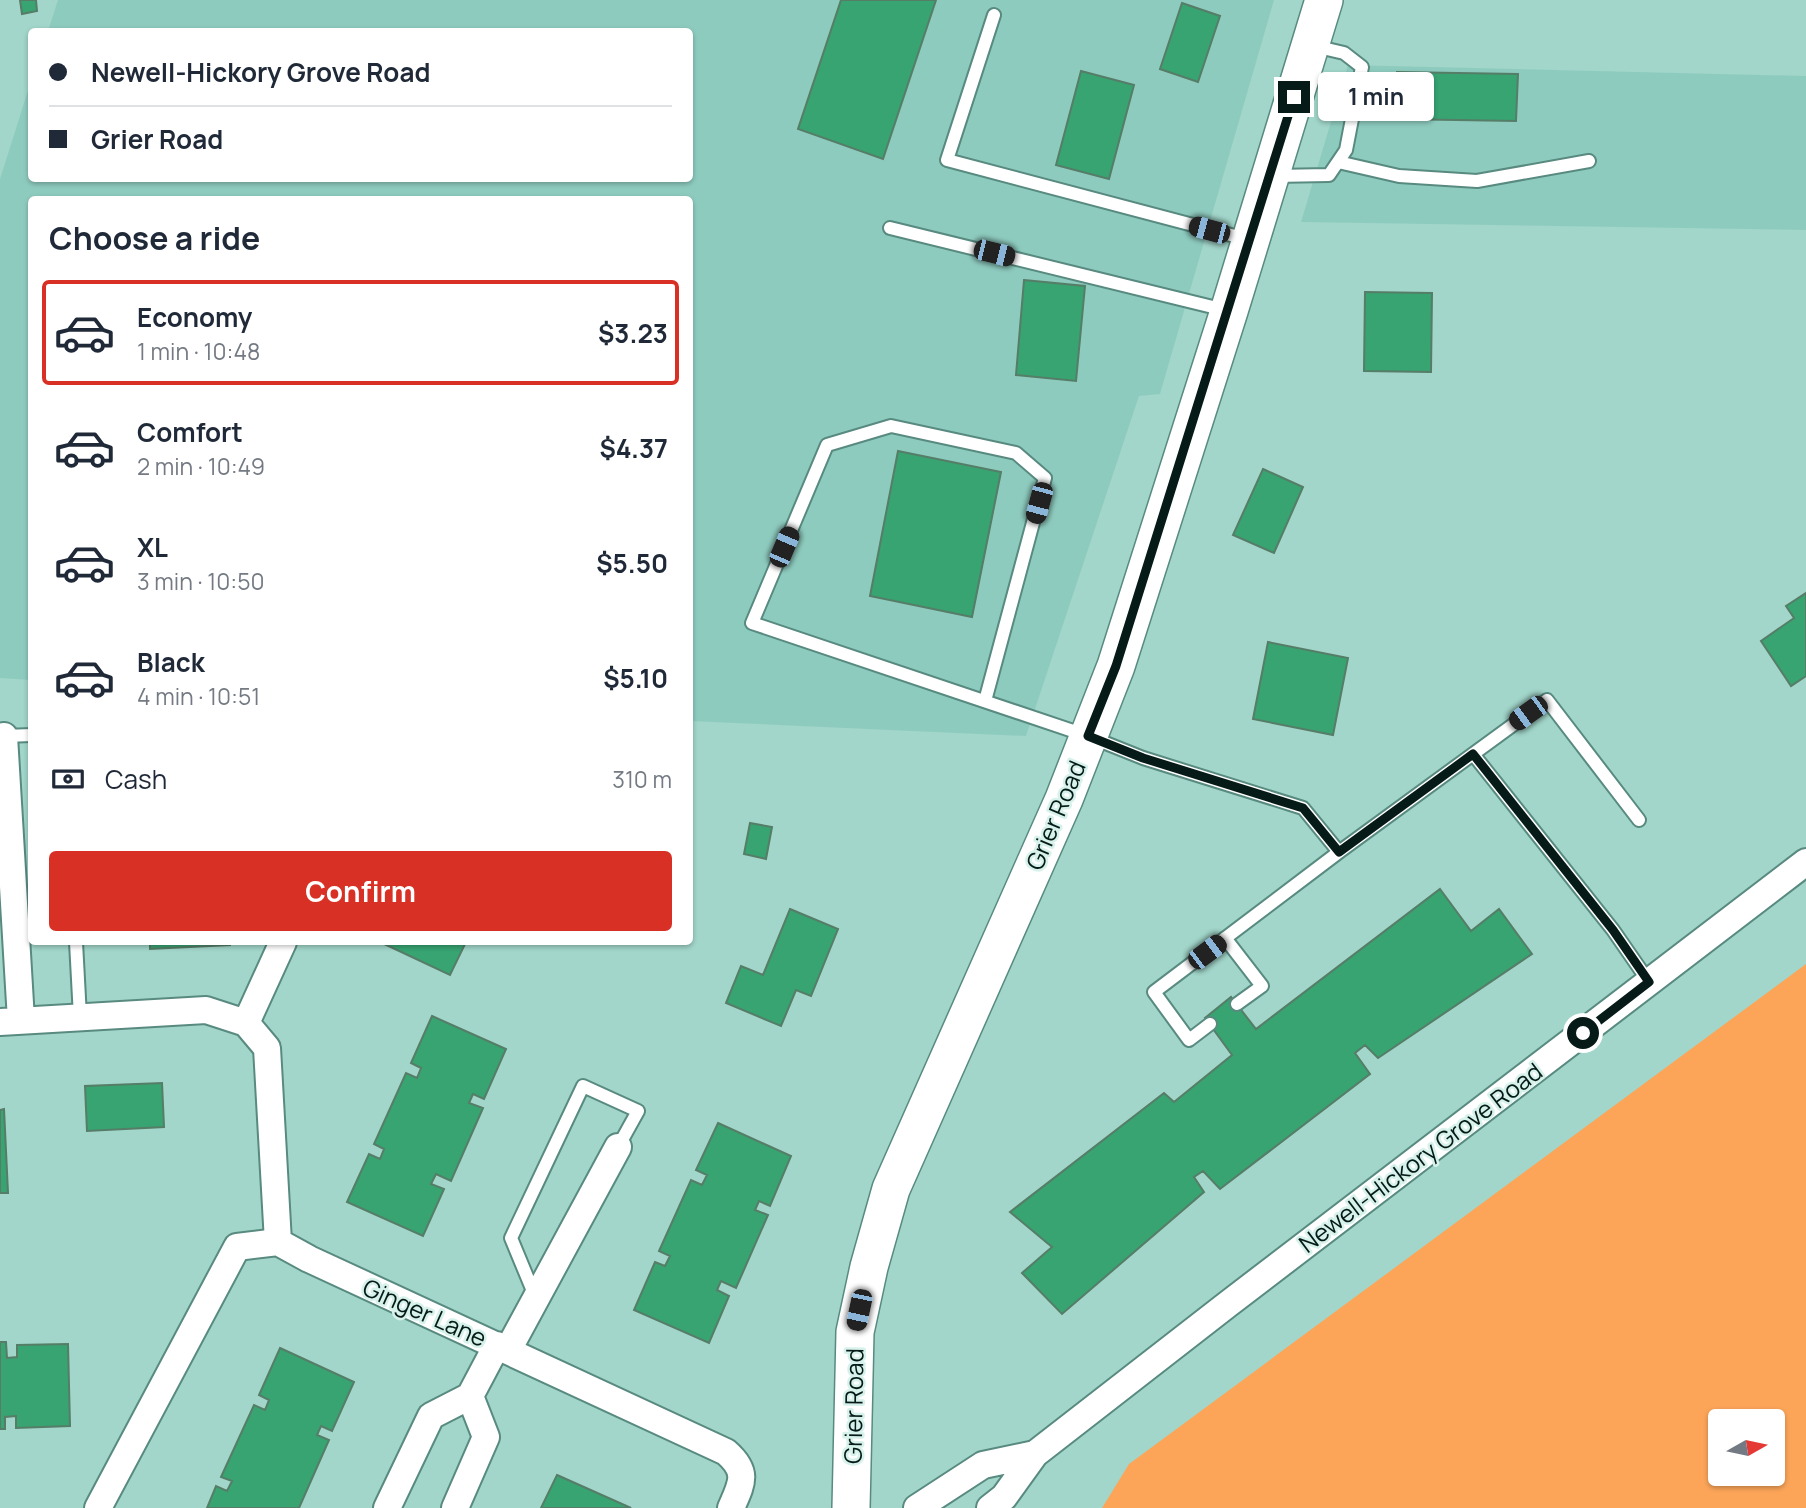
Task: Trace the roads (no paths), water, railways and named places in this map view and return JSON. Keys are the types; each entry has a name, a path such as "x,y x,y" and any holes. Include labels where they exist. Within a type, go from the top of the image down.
{"street":[{"name":"Grier Road","path":"852,1508 855,1332 869,1267 891,1189 1064,799 1116,666 1324,0"},
{"path":"4,736 11,1021 206,1010 246,1023 267,1048 278,1242 237,1247 98,1508"},
{"name":"Newell-Hickory Grove Road","path":"990,1508 1004,1497 1035,1454 1806,862"},
{"path":"246,1023 282,945"},
{"path":"387,1508 431,1416 470,1396 536,1298 618,1147"},
{"name":"Ginger Lane","path":"278,1242 309,1259 726,1452 736,1461 741,1471 741,1486 731,1508"},
{"path":"455,1508 486,1437 470,1396"},
{"name":"Newell-Hickory Grove Road","path":"917,1508 983,1465 1035,1454"}],"lane":[{"path":"994,15 947,160 1250,240"},
{"path":"1270,176 1329,175 1346,150 1362,67 1344,53 1310,44"},
{"path":"1338,162 1399,176 1477,181 1589,161"},
{"path":"890,228 1229,311"},
{"path":"985,701 1045,478 1016,453 891,426 827,445 752,623 1088,736 1143,758 1303,808 1339,852"},
{"path":"1210,1024 1189,1040 1154,992 1546,700 1639,820"},
{"path":"4,736 28,735"},
{"path":"1473,754 1613,930 1649,982"},
{"path":"1224,938 1262,986 1237,1004"},
{"path":"76,945 80,1017"},
{"path":"536,1298 511,1238 583,1086 638,1111 618,1147"}]}
